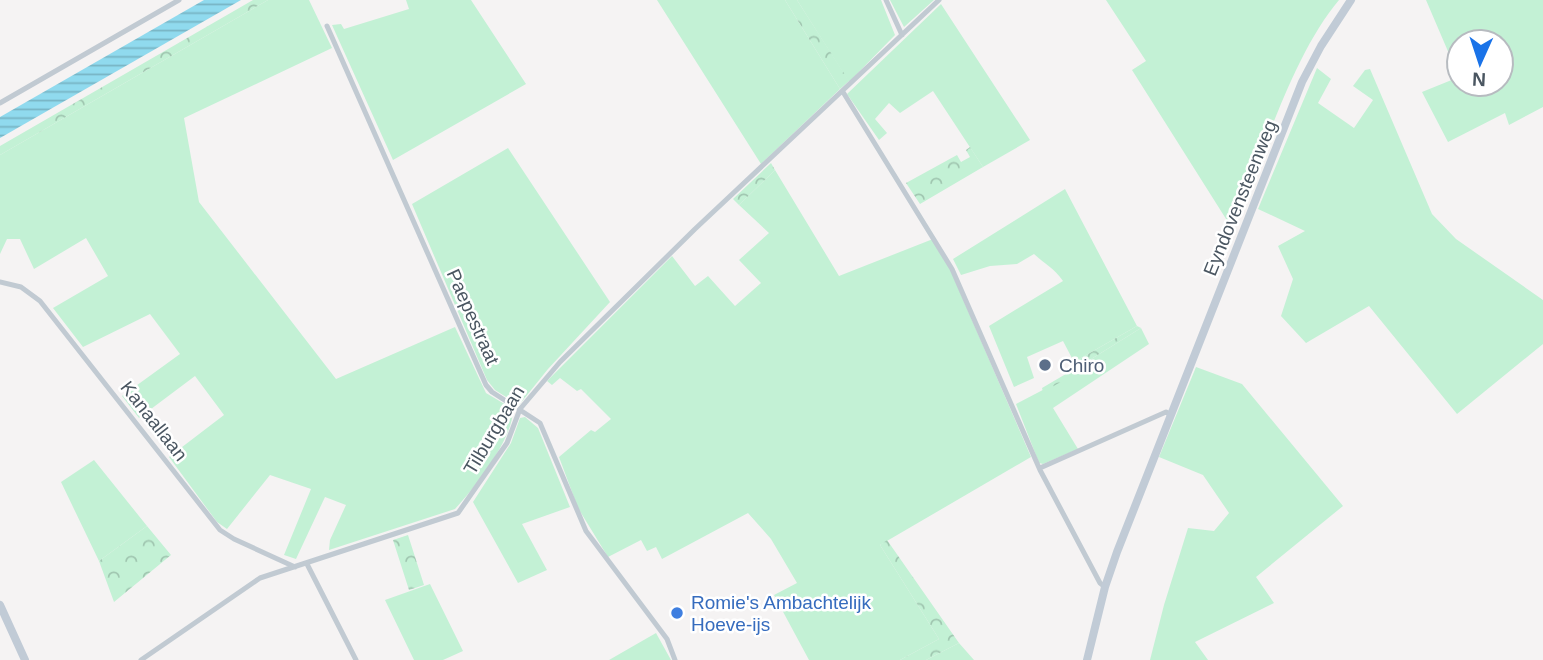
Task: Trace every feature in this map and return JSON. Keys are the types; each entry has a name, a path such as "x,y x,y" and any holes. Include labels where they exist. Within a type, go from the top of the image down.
{"street":[{"path":"0,103 179,0"},
{"path":"886,0 902,34"},
{"name":"Tilburgbaan","path":"141,660 260,578 458,513 507,443 520,409 560,362 604,317 939,0"},
{"name":"Eyndovensteenweg","path":"1087,660 1105,587 1117,552 1302,82 1321,46 1351,0"},
{"name":"Paepestraat","path":"327,26 486,385 540,423 586,531 667,639 675,660"},
{"path":"843,92 953,269 1040,468 1100,583 1105,587"},
{"name":"Kanaallaan","path":"0,282 21,287 40,301 220,530 233,539 295,567"},
{"path":"1040,468 1166,412 1171,415"},
{"path":"307,564 354,659"},
{"path":"0,605 25,660"}],"green space":[{"path":"253,0 268,0 0,155 0,146"},
{"path":"268,0 309,0 332,48 184,118 199,202 336,379 455,327 486,393 513,409 512,420 500,447 482,476 455,509 329,550 330,540 346,505 325,497 296,559 284,555 311,489 270,475 227,529 217,522 169,457 224,415 195,376 139,418 122,396 180,354 150,314 83,347 53,308 108,276 86,238 34,269 20,239 7,239 0,254 0,155"},
{"path":"406,0 471,0 526,84 393,160 332,25 341,24 344,29 409,9"},
{"path":"657,0 785,0 840,89 761,164"},
{"path":"785,0 797,0 849,81 840,89"},
{"path":"797,0 881,0 895,35 849,82"},
{"path":"890,0 934,0 904,27"},
{"path":"1106,0 1339,0 1322,23 1292,79 1233,230 1132,70 1146,61"},
{"path":"1426,0 1543,0 1543,107 1509,125 1505,113 1448,142 1422,92 1445,83 1445,98 1515,98 1515,28 1445,28 1445,44"},
{"path":"941,4 1030,140 983,167 933,91 900,113 889,103 875,119 887,133 879,140 847,94"},
{"path":"1317,68 1331,79 1318,103 1354,128 1373,100 1353,86 1365,70 1370,69 1432,214 1456,239 1543,300 1543,344 1457,414 1369,306 1306,343 1281,316 1293,279 1278,246 1305,231 1258,209"},
{"path":"970,147 983,167 920,204 906,183 957,155 961,162 970,157 966,150"},
{"path":"508,148 610,302 548,369 519,405 495,390 487,380 412,204"},
{"path":"771,163 775,170 739,205 733,199"},
{"path":"775,170 839,276 933,239 947,262 1031,457 880,545 939,639 900,660 809,660 774,595 797,583 771,539 748,513 662,559 656,547 647,551 641,540 608,557 578,508 559,457 591,430 595,432 611,419 581,389 577,391 560,378 552,385 547,381 672,256 695,286 708,276 735,306 761,283 739,260 769,233 739,205"},
{"path":"1065,189 1137,326 1074,362 1063,341 1027,357 1034,378 1014,387 989,326 1063,281 1034,254 1017,264 990,266 961,275 953,259"},
{"path":"1137,326 1141,328 1080,366 1082,370 1043,392 1042,388 1076,368 1074,362"},
{"path":"1141,328 1149,344 1053,408 1078,449 1043,464 1039,463 1016,404 1081,370 1080,366"},
{"path":"1196,367 1242,384 1343,506 1256,577 1274,603 1195,642 1208,660 1150,660 1188,528 1214,531 1229,513 1203,475 1159,457"},
{"path":"525,417 538,428 570,507 522,524 547,570 518,583 473,502 511,443 520,418"},
{"path":"94,460 147,526 99,561 61,482"},
{"path":"147,526 171,555 114,602 99,561"},
{"path":"408,535 424,585 409,590 393,540"},
{"path":"887,540 959,643 926,660 900,660 939,639 880,545"},
{"path":"430,584 463,651 443,660 414,660 385,600"},
{"path":"656,633 671,660 609,660"},
{"path":"959,643 974,660 926,660"}],"water":[{"path":"204,0 241,0 0,138 0,117"}],"place":[{"name":"Chiro","path":"1045,365"},
{"name":"Romie's Ambachtelijk Hoeve-ijs","path":"677,613"}]}
